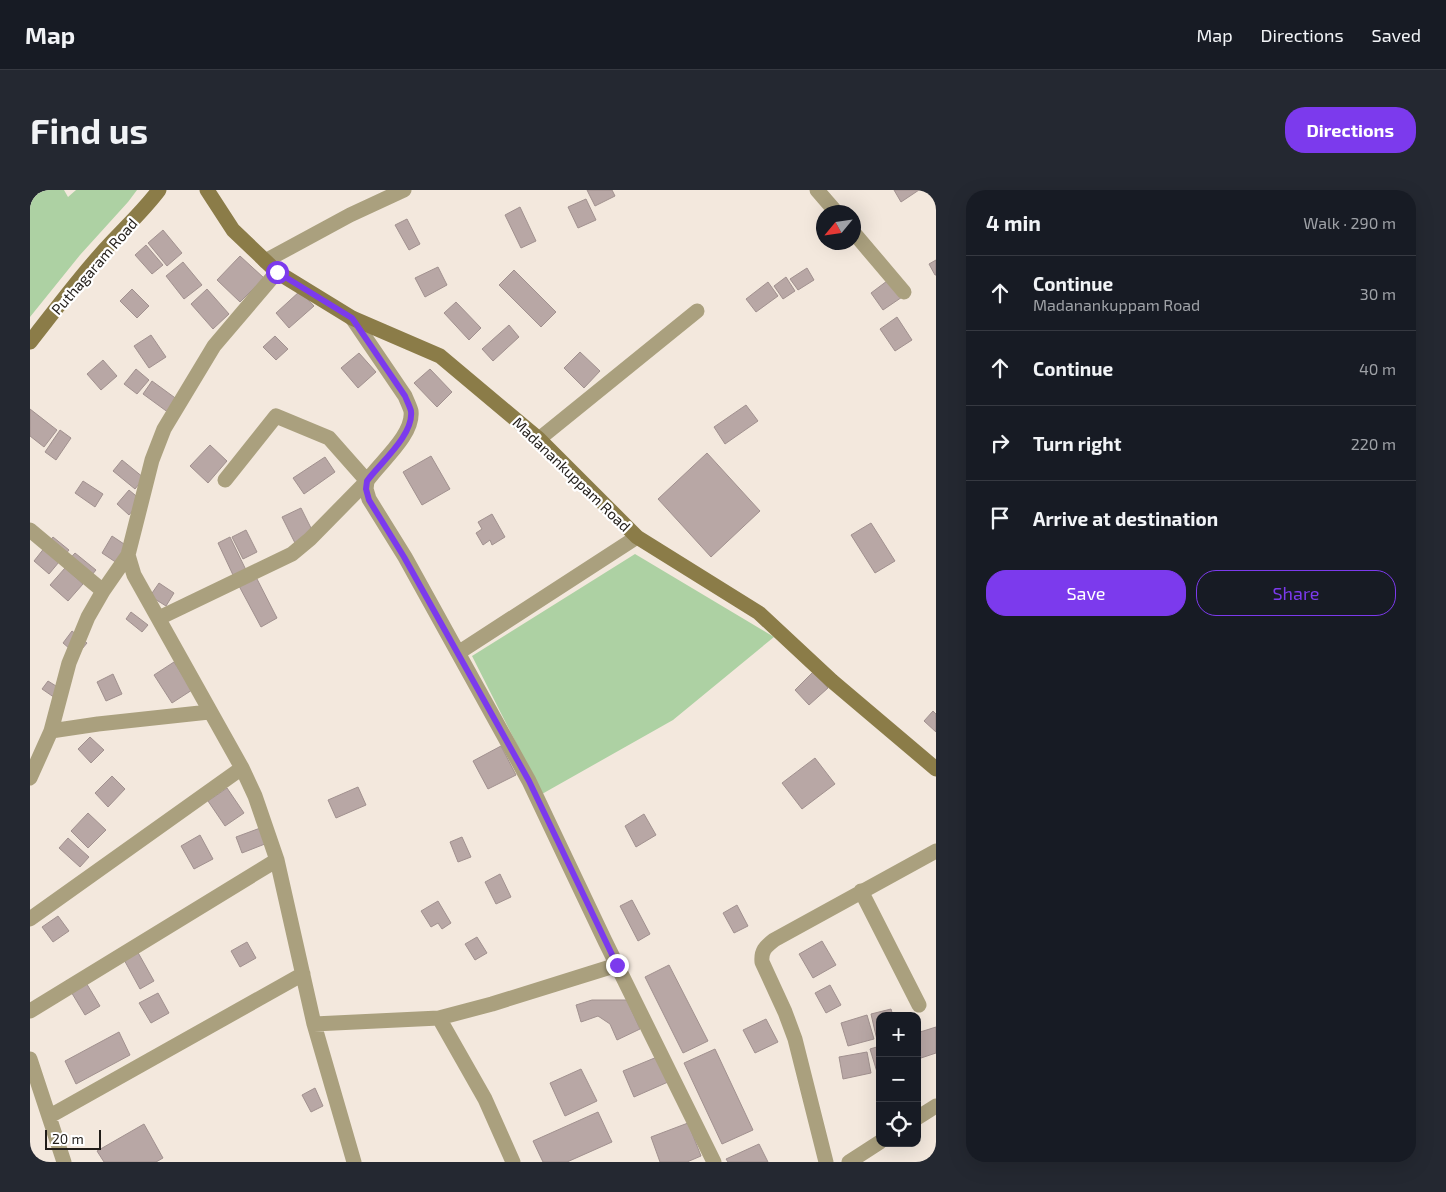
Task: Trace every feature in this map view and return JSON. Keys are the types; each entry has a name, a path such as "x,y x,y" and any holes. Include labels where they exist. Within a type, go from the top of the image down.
{"main road":[{"name":"Puthagaram Road","path":"30,342 78,281 102,253 145,209 159,190"},
{"name":"Madanankuppam Road","path":"207,190 233,230 277,272 352,318 440,356 540,439 637,537 759,613 832,681 936,769"}],"street":[{"path":"265,261 350,215 404,190"},
{"path":"817,190 830,205"},
{"path":"861,241 904,292"},
{"path":"30,778 51,731 69,663 88,617 103,590 128,555 152,460 164,429 214,346 277,272"},
{"path":"540,439 697,311"},
{"path":"158,618 292,554 310,539 367,481 403,437 410,423 411,411 405,396 352,318"},
{"path":"225,480 276,416 328,438 367,481 366,489 369,500 404,557 529,781 714,1162"},
{"path":"30,530 103,590"},
{"path":"458,653 637,537"},
{"path":"128,555 134,575 242,768 255,796 277,860 314,1024 354,1162"},
{"path":"51,731 209,712"},
{"path":"30,919 242,768"},
{"path":"826,1162 795,1039 762,962 761,954 766,946 774,940 936,851"},
{"path":"30,1011 277,860"},
{"path":"861,891 919,1005"},
{"path":"314,1024 439,1018 617,965"},
{"path":"50,1116 303,974"},
{"path":"439,1018 485,1099 513,1162"},
{"path":"30,1059 64,1162"},
{"path":"921,1115 936,1106"},
{"path":"849,1162 876,1145"}],"green space":[{"path":"30,190 64,190 68,197 76,190 137,190 80,255 30,317"},
{"path":"635,554 774,637 673,720 542,794 472,656"}],"building":[{"path":"587,190 612,190 615,196 595,206"},
{"path":"894,190 919,190 901,202"},
{"path":"586,199 596,220 578,228 568,207"},
{"path":"520,207 536,241 521,248 505,215"},
{"path":"407,219 420,244 409,250 395,225"},
{"path":"163,230 182,253 167,266 148,243"},
{"path":"146,245 163,265 152,274 135,255"},
{"path":"240,256 264,278 240,302 217,280"},
{"path":"936,260 936,275 935,275 929,264"},
{"path":"183,262 202,285 184,299 166,276"},
{"path":"438,267 447,285 425,297 415,278"},
{"path":"807,268 814,280 798,290 790,279"},
{"path":"514,270 556,312 541,327 499,285"},
{"path":"895,275 908,293 883,310 871,293"},
{"path":"786,277 795,291 783,299 774,286"},
{"path":"768,282 778,296 756,312 746,299"},
{"path":"132,289 149,306 137,318 120,301"},
{"path":"207,289 229,314 213,329 191,304"},
{"path":"300,291 314,306 289,328 276,313"},
{"path":"456,302 481,328 469,340 444,313"},
{"path":"897,317 912,340 895,351 880,329"},
{"path":"509,325 519,337 493,361 482,349"},
{"path":"151,335 166,357 149,368 134,346"},
{"path":"275,336 288,349 276,360 263,347"},
{"path":"580,352 600,371 584,388 564,368"},
{"path":"359,353 376,372 358,388 341,368"},
{"path":"103,360 117,376 101,390 87,374"},
{"path":"136,369 149,380 137,394 124,384"},
{"path":"430,369 452,392 437,407 414,383"},
{"path":"152,381 178,400 169,413 143,394"},
{"path":"746,405 758,421 725,444 714,427"},
{"path":"30,409 57,430 44,447 30,436"},
{"path":"60,430 71,438 56,460 45,452"},
{"path":"210,445 227,461 208,483 190,466"},
{"path":"707,453 760,511 711,557 658,499"},
{"path":"431,456 450,489 422,505 403,472"},
{"path":"325,457 335,472 304,494 293,478"},
{"path":"122,460 144,478 135,489 113,471"},
{"path":"83,481 103,494 95,507 75,493"},
{"path":"129,490 141,500 129,515 117,504"},
{"path":"301,508 317,540 298,549 282,517"},
{"path":"492,514 505,537 492,545 490,540 483,545 476,533 482,529 478,522"},
{"path":"871,523 895,561 875,573 851,535"},
{"path":"246,530 257,552 243,559 232,537"},
{"path":"112,536 127,546 117,563 102,553"},
{"path":"53,537 69,550 49,574 34,561"},
{"path":"230,537 246,570 233,575 218,543"},
{"path":"75,553 96,570 86,582 65,564"},
{"path":"65,568 83,584 68,601 50,585"},
{"path":"256,577 277,618 261,627 239,586"},
{"path":"159,583 174,593 166,606 150,596"},
{"path":"131,612 148,625 142,632 126,619"},
{"path":"72,631 87,643 77,655 63,643"},
{"path":"174,662 192,690 172,703 154,675"},
{"path":"813,672 828,688 809,705 795,690"},
{"path":"113,674 122,694 106,701 97,682"},
{"path":"48,681 64,691 58,700 42,689"},
{"path":"933,711 936,714 936,732 924,721"},
{"path":"90,737 104,750 91,763 78,749"},
{"path":"501,746 516,775 488,789 473,761"},
{"path":"815,758 835,784 802,809 782,783"},
{"path":"112,776 125,789 108,807 95,793"},
{"path":"358,787 366,805 336,818 328,800"},
{"path":"227,788 244,813 225,826 208,801"},
{"path":"88,813 106,830 88,848 71,831"},
{"path":"644,814 656,835 636,847 625,826"},
{"path":"263,827 270,842 242,853 236,837"},
{"path":"200,835 213,859 194,869 181,846"},
{"path":"462,837 471,857 458,862 450,842"},
{"path":"68,838 89,857 80,867 59,848"},
{"path":"500,874 511,897 496,904 485,882"},
{"path":"632,900 650,934 638,941 620,906"},
{"path":"438,901 451,923 442,929 438,923 431,927 421,911"},
{"path":"737,905 748,926 734,933 723,913"},
{"path":"58,916 69,931 53,942 42,927"},
{"path":"477,937 487,953 475,960 465,944"},
{"path":"822,941 836,965 813,978 799,954"},
{"path":"247,942 256,958 240,967 231,951"},
{"path":"136,949 154,981 140,989 122,956"},
{"path":"669,965 708,1041 683,1053 645,977"},
{"path":"85,981 100,1006 85,1015 70,990"},
{"path":"830,985 841,1005 826,1013 815,993"},
{"path":"158,993 169,1013 151,1023 139,1003"},
{"path":"592,1000 627,1000 640,1029 617,1040 610,1024 598,1016 581,1022 576,1005"},
{"path":"891,1009 892,1012 879,1012"},
{"path":"876,1013 876,1036 871,1014"},
{"path":"867,1015 874,1039 848,1046 841,1023"},
{"path":"766,1019 778,1042 755,1053 743,1030"},
{"path":"936,1027 936,1053 921,1058 921,1057 921,1032"},
{"path":"119,1032 130,1055 76,1084 65,1061"},
{"path":"876,1047 876,1069 870,1049"},
{"path":"715,1049 753,1130 722,1144 684,1063"},
{"path":"867,1052 871,1073 843,1079 839,1057"},
{"path":"657,1057 668,1082 634,1097 623,1071"},
{"path":"581,1069 597,1101 565,1116 550,1083"},
{"path":"315,1088 323,1106 311,1112 302,1095"},
{"path":"598,1112 612,1142 567,1162 543,1162 533,1141"},
{"path":"688,1123 701,1156 687,1162 660,1162 651,1137"},
{"path":"144,1124 163,1158 156,1162 104,1162 97,1151"},
{"path":"759,1144 768,1162 728,1162 726,1159"}],"route":[{"path":"277,272 352,318 405,396 411,411 410,423 403,437 367,481 366,489 369,500 404,557 529,781 617,965"}]}
